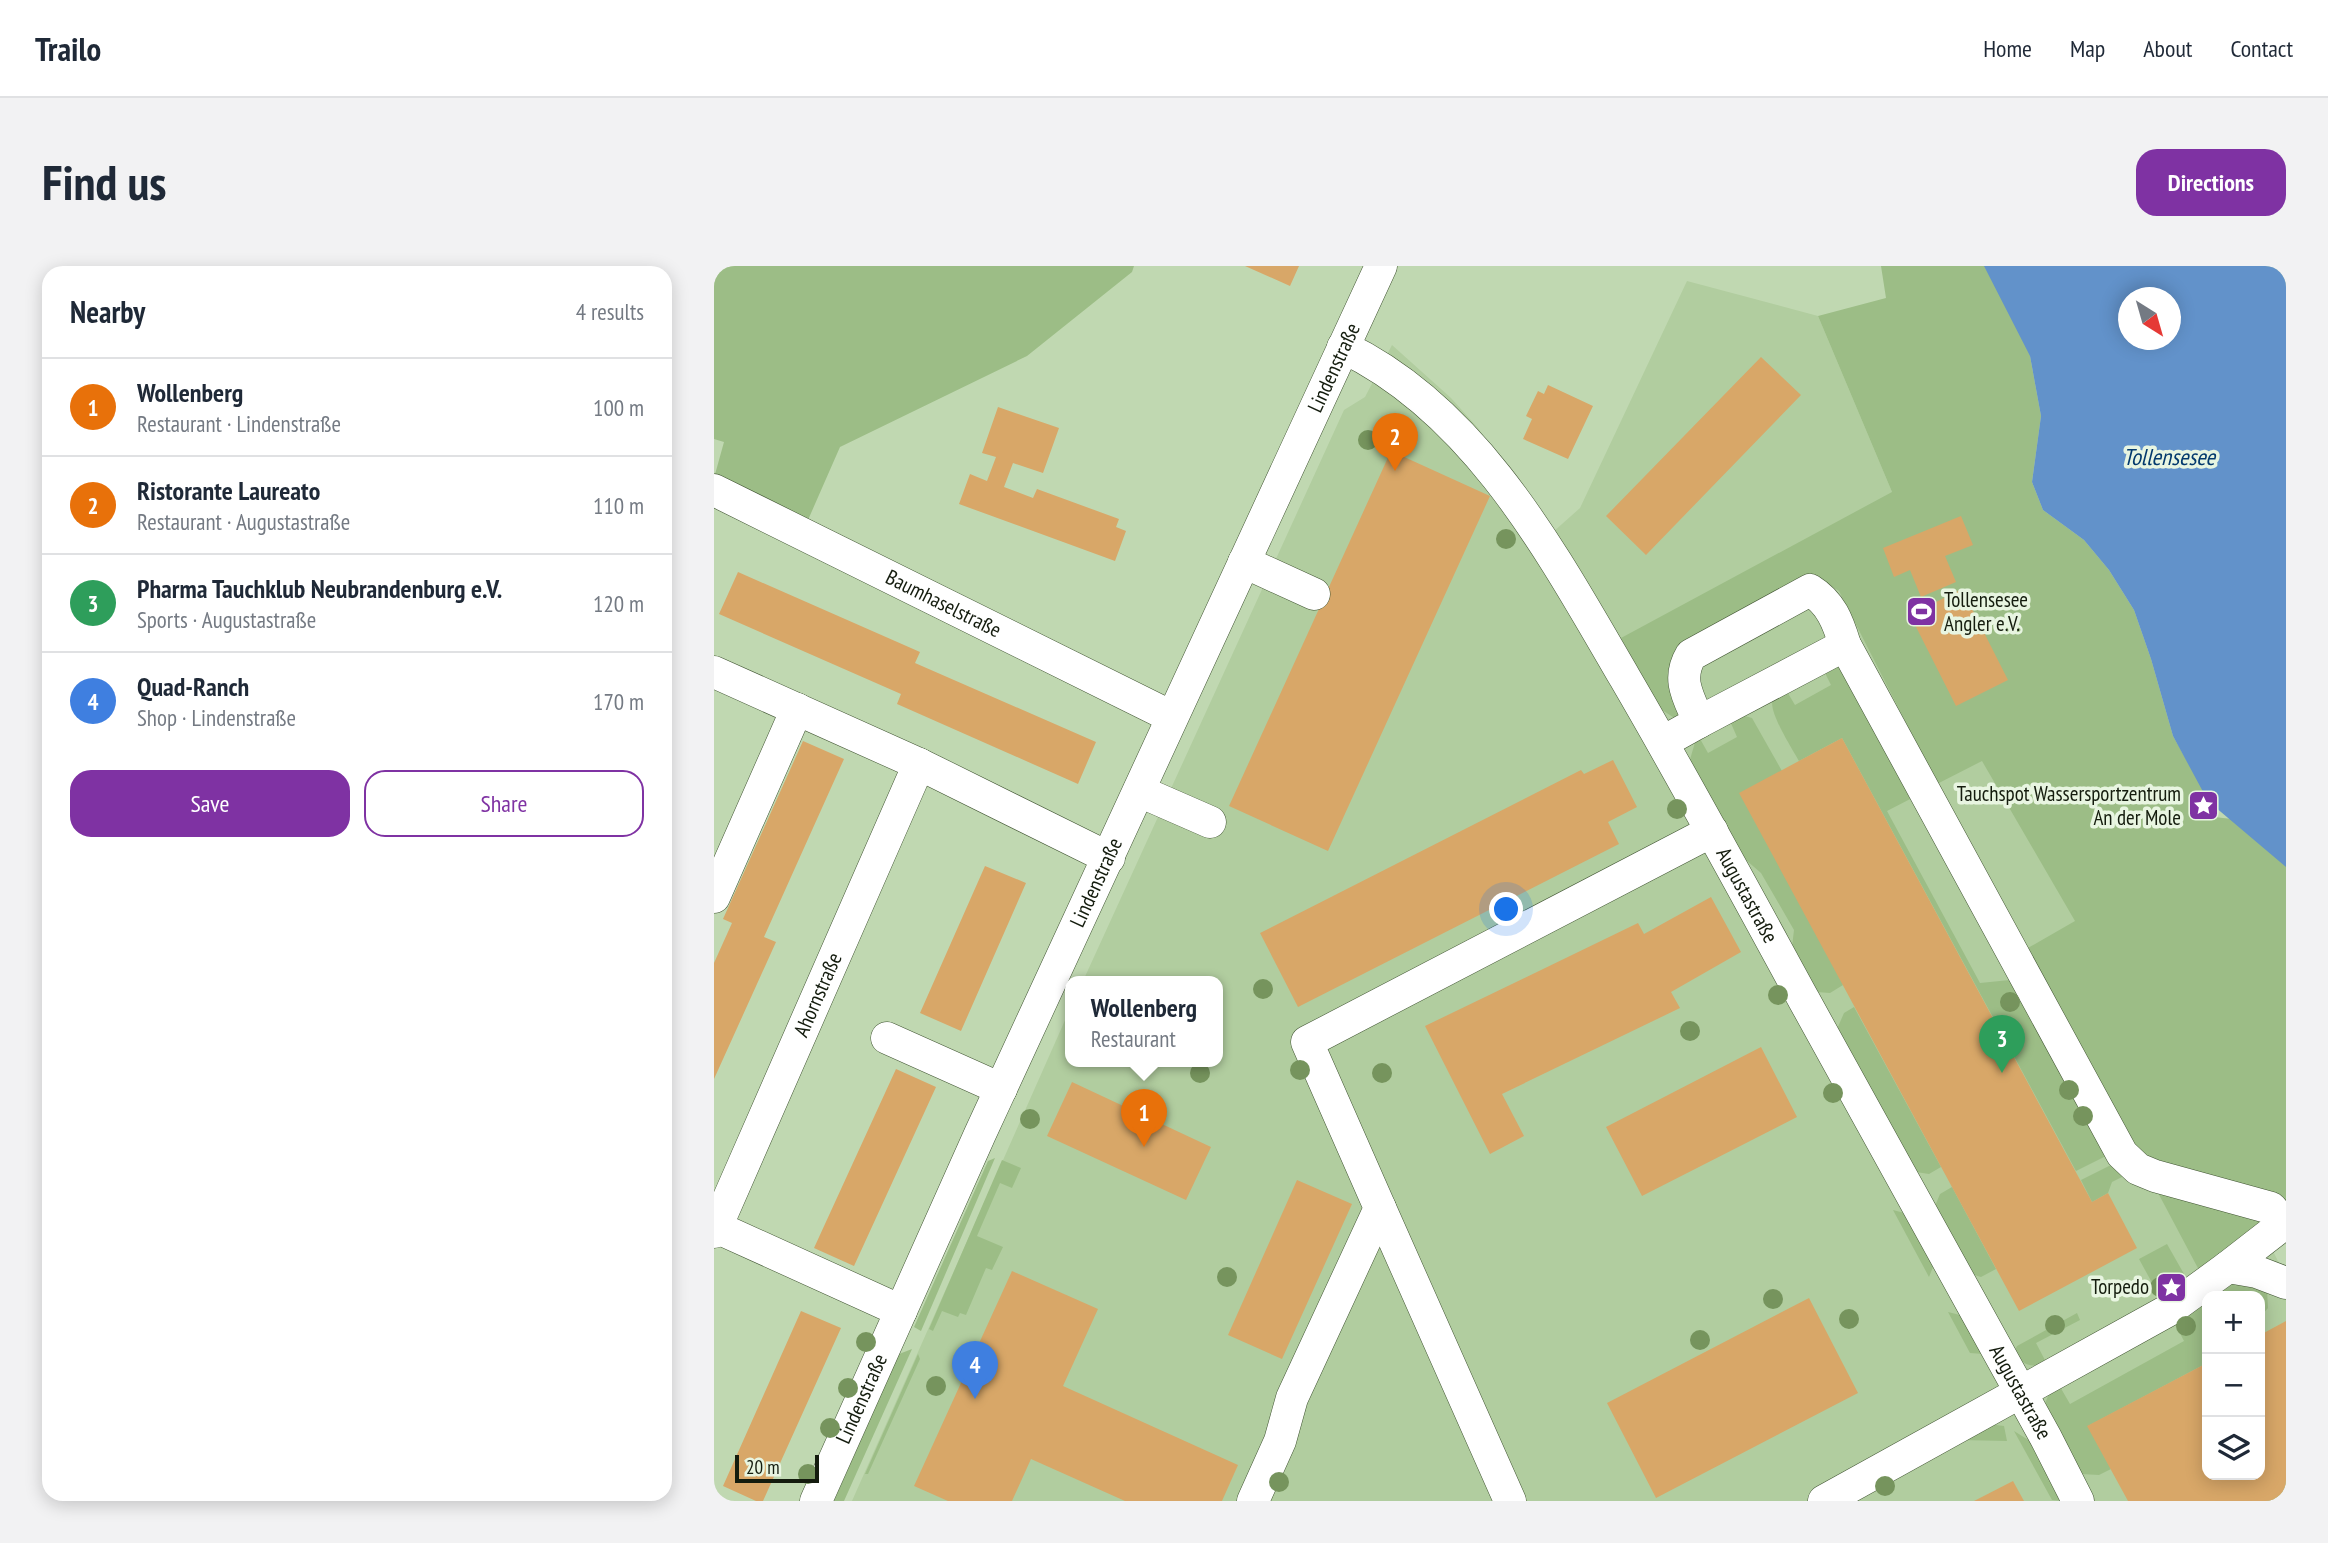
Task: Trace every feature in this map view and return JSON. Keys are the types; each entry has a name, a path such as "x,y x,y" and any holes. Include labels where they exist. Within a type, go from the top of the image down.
{"street":[{"name":"Lindenstraße","path":"816,1501 1001,1089 1381,266"},
{"name":"Augustastraße","path":"1343,347 1387,370 1409,386 1464,439 1517,506 1573,590 1712,831 2078,1501"},
{"name":"Baumhaselstraße","path":"714,490 1172,717"},
{"path":"1244,562 1314,594"},
{"path":"1699,722 1683,685 1683,668 1691,655 1810,590 1824,599 1838,622 1845,645 2122,1154 2138,1169 2155,1177 2271,1208 2285,1222 2169,1310 1824,1501"},
{"path":"1663,743 1845,645"},
{"path":"714,672 919,764 1109,858"},
{"path":"714,897 797,709"},
{"name":"Ahornstraße","path":"901,1311 715,1230 919,764"},
{"path":"1139,791 1210,822"},
{"path":"1510,1501 1307,1042 1712,831"},
{"path":"887,1038 1001,1089"},
{"path":"1253,1501 1280,1441 1292,1398 1380,1208"},
{"path":"2228,1267 2257,1272 2286,1283"}],"shaded area":[{"path":"714,266 1134,266 1132,272 1027,356 840,447 808,520 714,478 724,442 714,439"},
{"path":"1881,266 2051,266 2030,356 2041,416 2032,482 2043,510 2084,540 2109,570 2134,610 2173,736 2204,791 2196,801 2195,812 2206,820 2214,817 2232,819 2286,814 2286,1203 2142,1163 2021,952 2075,921 1982,761 1937,784 1839,591 1810,573 1679,645 1686,708 1676,719 1659,708 1621,638 1892,492 1818,316 1886,298"},
{"path":"1687,281 1818,316 1892,492 2286,1277 2286,1501 852,1501 1065,1020 1065,1067 1223,1067 1223,976 1085,976 1344,410 1365,397 1392,345 1451,398 1478,428 1553,532 1580,508"},
{"path":"1834,664 1843,668 1916,796 1887,811 1980,983 2010,980 2110,1154 2076,1171 1842,738 1799,761 1777,721 1772,704 1774,697 1786,690 1795,705 1831,685 1823,669"},
{"path":"1741,715 1752,718 1782,771 1843,985 1830,993 1817,992 1792,947 1794,930 1761,873 1746,860 1689,763 1699,737 1708,753 1737,737 1730,721"},
{"path":"1854,1007 1941,1167 1929,1174 1916,1172 1837,1029 1844,1013"},
{"path":"995,1158 921,1331 914,1327 988,1161"},
{"path":"1002,1160 1021,1168 1012,1188 1000,1183 977,1236 1003,1247 992,1270 986,1268 966,1315 960,1313 958,1317 942,1311 933,1331 929,1329"},
{"path":"2115,1163 2124,1171 2122,1177 2112,1182 2108,1193 2092,1202 2081,1180"},
{"path":"1952,1187 1996,1269 1981,1277 1971,1274 1935,1206 1940,1194"},
{"path":"2156,1189 2268,1218 2200,1272"},
{"path":"1893,1210 1908,1214 1935,1262 1929,1277"},
{"path":"2167,1244 2188,1281 2162,1301 2139,1259"},
{"path":"2233,1282 2247,1282 2267,1290 2268,1308 2265,1311 2265,1291 2214,1291"},
{"path":"2202,1300 2202,1366 2088,1426 2111,1469 2099,1475 2081,1474 2044,1406 2050,1391 2059,1385 2070,1404 2184,1341 2174,1322"},
{"path":"1948,1312 1964,1316 1983,1354 1970,1353"},
{"path":"2077,1313 2080,1320 2036,1343 2046,1362 2028,1364 2020,1360 2014,1352 2017,1346"},
{"path":"912,1349 844,1501 834,1501 899,1354"},
{"path":"918,1354 920,1359 868,1474 865,1474"},
{"path":"1988,1424 2004,1426 2007,1441 1961,1440"},
{"path":"2014,1431 2030,1441 2064,1501 2052,1500"}],"water":[{"name":"Tollensesee","path":"1984,266 2286,266 2286,867 2208,801 2173,736 2134,610 2109,570 2084,540 2043,510 2032,482 2041,416 2030,356"}],"building":[{"path":"1245,266 1299,266 1290,286"},
{"path":"1761,357 1801,395 1646,555 1606,516"},
{"path":"1548,385 1593,406 1568,459 1523,439 1532,419 1526,416 1538,391 1544,394"},
{"path":"998,407 1059,428 1043,473 1013,463 1004,487 1033,498 1037,489 1119,519 1116,527 1126,531 1115,561 959,504 970,474 987,481 996,457 982,453"},
{"path":"1391,451 1490,496 1328,851 1229,806"},
{"path":"1961,516 1973,545 1945,556 1956,582 1921,597 1910,570 1894,577 1883,548"},
{"path":"738,572 920,652 915,663 1096,742 1078,784 897,704 901,694 719,614"},
{"path":"1962,589 2008,680 1956,706 1910,615"},
{"path":"1842,738 2092,1202 2108,1193 2137,1248 2019,1311 1739,793"},
{"path":"803,741 844,759 764,937 776,942 714,1079 714,963 732,923 723,919"},
{"path":"1613,760 1637,807 1608,822 1619,844 1298,1007 1260,933 1581,770 1584,774"},
{"path":"985,866 1026,883 961,1031 920,1013"},
{"path":"1711,897 1741,952 1671,992 1680,1008 1502,1094 1524,1136 1490,1154 1425,1026 1638,923 1644,934"},
{"path":"1761,1047 1797,1117 1642,1196 1606,1127"},
{"path":"896,1069 936,1087 854,1266 814,1248"},
{"path":"1072,1082 1211,1147 1186,1200 1047,1136"},
{"path":"1297,1180 1352,1204 1282,1359 1228,1335"},
{"path":"1012,1271 1098,1309 1063,1386 1238,1465 1222,1501 1125,1501 1031,1459 1012,1501 948,1501 914,1486"},
{"path":"1809,1298 1858,1393 1656,1498 1607,1403"},
{"path":"801,1311 841,1328 763,1501 756,1501 723,1486"},
{"path":"2286,1321 2286,1501 2128,1501 2087,1426 2202,1366 2202,1480 2265,1480 2265,1332"},
{"path":"2013,1481 2024,1501 1974,1501"}],"place":[{"name":"Ristorante Laureato","path":"1395,471"},
{"name":"Tollensesee Angler e.V.","path":"1921,612"},
{"name":"Tauchspot Wassersportzentrum An der Mole","path":"2204,806"},
{"name":"Pharma Tauchklub Neubrandenburg e.V.","path":"2002,1073"},
{"name":"Wollenberg","path":"1144,1147"},
{"name":"Torpedo","path":"2172,1287"},
{"name":"Quad-Ranch","path":"975,1399"}]}
